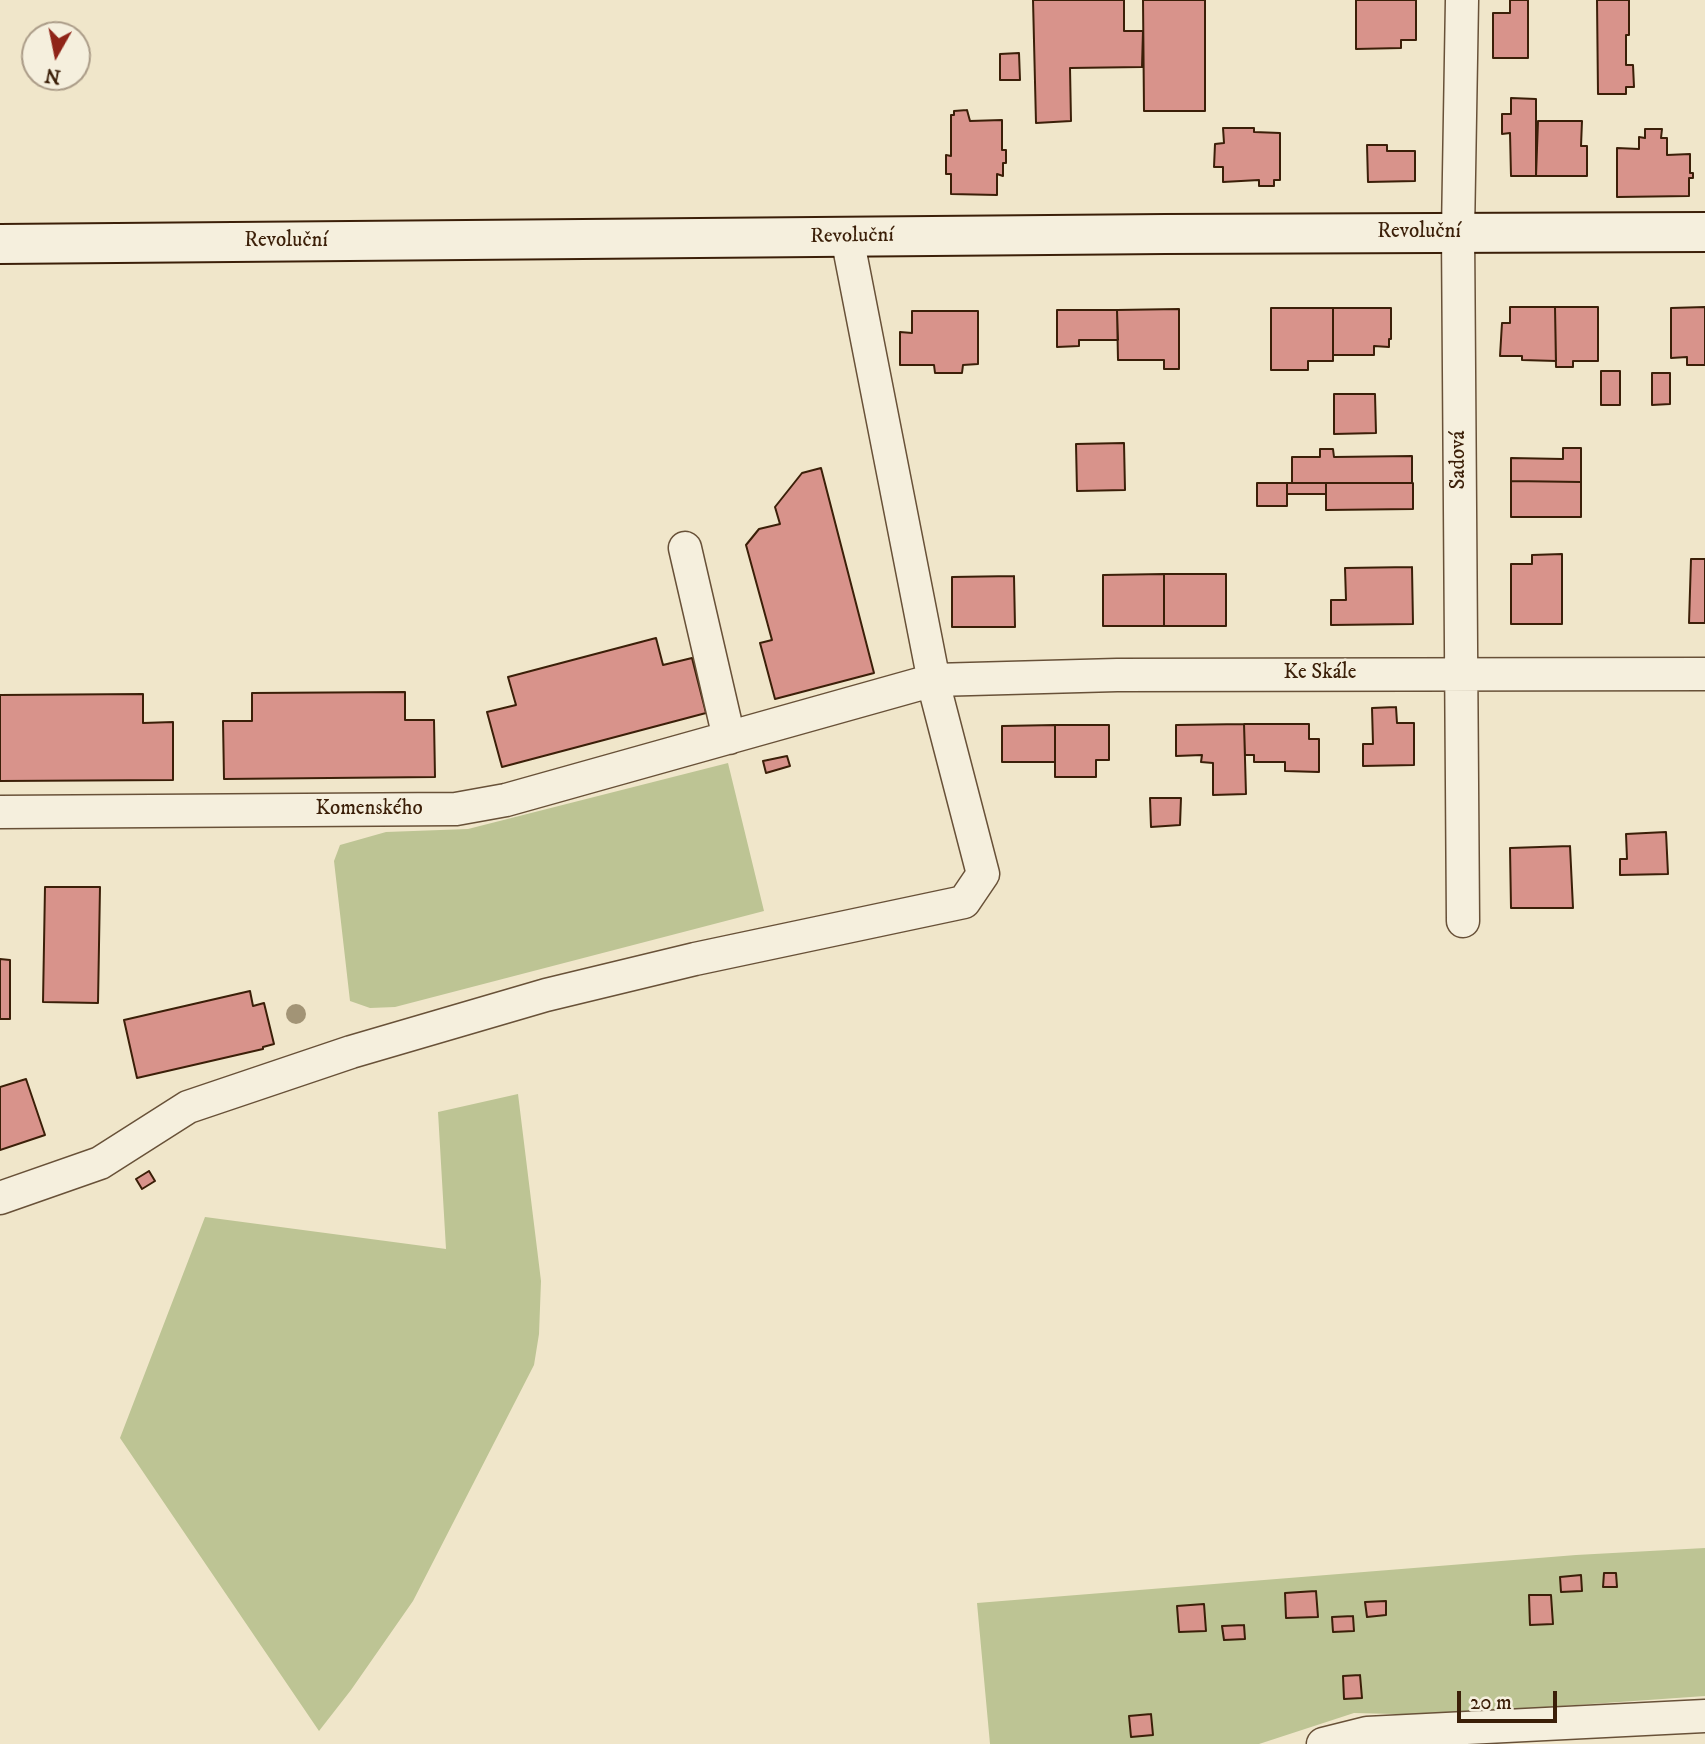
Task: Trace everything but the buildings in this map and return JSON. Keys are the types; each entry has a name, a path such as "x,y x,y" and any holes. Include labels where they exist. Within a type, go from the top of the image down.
{"street":[{"name":"Sadová","path":"1462,0 1458,232 1463,920"},
{"name":"Revoluční","path":"0,244 1705,232"},
{"path":"0,1198 100,1163 188,1107 351,1052 546,995 695,959 964,902 983,874 934,680 847,237"},
{"path":"685,548 729,738"},
{"name":"Ke Skále","path":"934,680 1130,675 1705,674"},
{"name":"Komenského","path":"0,812 456,809 506,800 934,680"},
{"path":"1323,1744 1367,1733 1705,1716"}],"green space":[{"path":"728,763 764,911 395,1007 370,1008 350,1001 334,861 340,845 386,832 468,829"},
{"path":"518,1094 541,1281 539,1334 534,1365 413,1601 319,1731 120,1438 205,1217 446,1249 438,1112"},
{"path":"1705,1548 1705,1696 1434,1715 1354,1713 1259,1744 990,1744 977,1603 1576,1555"}]}
